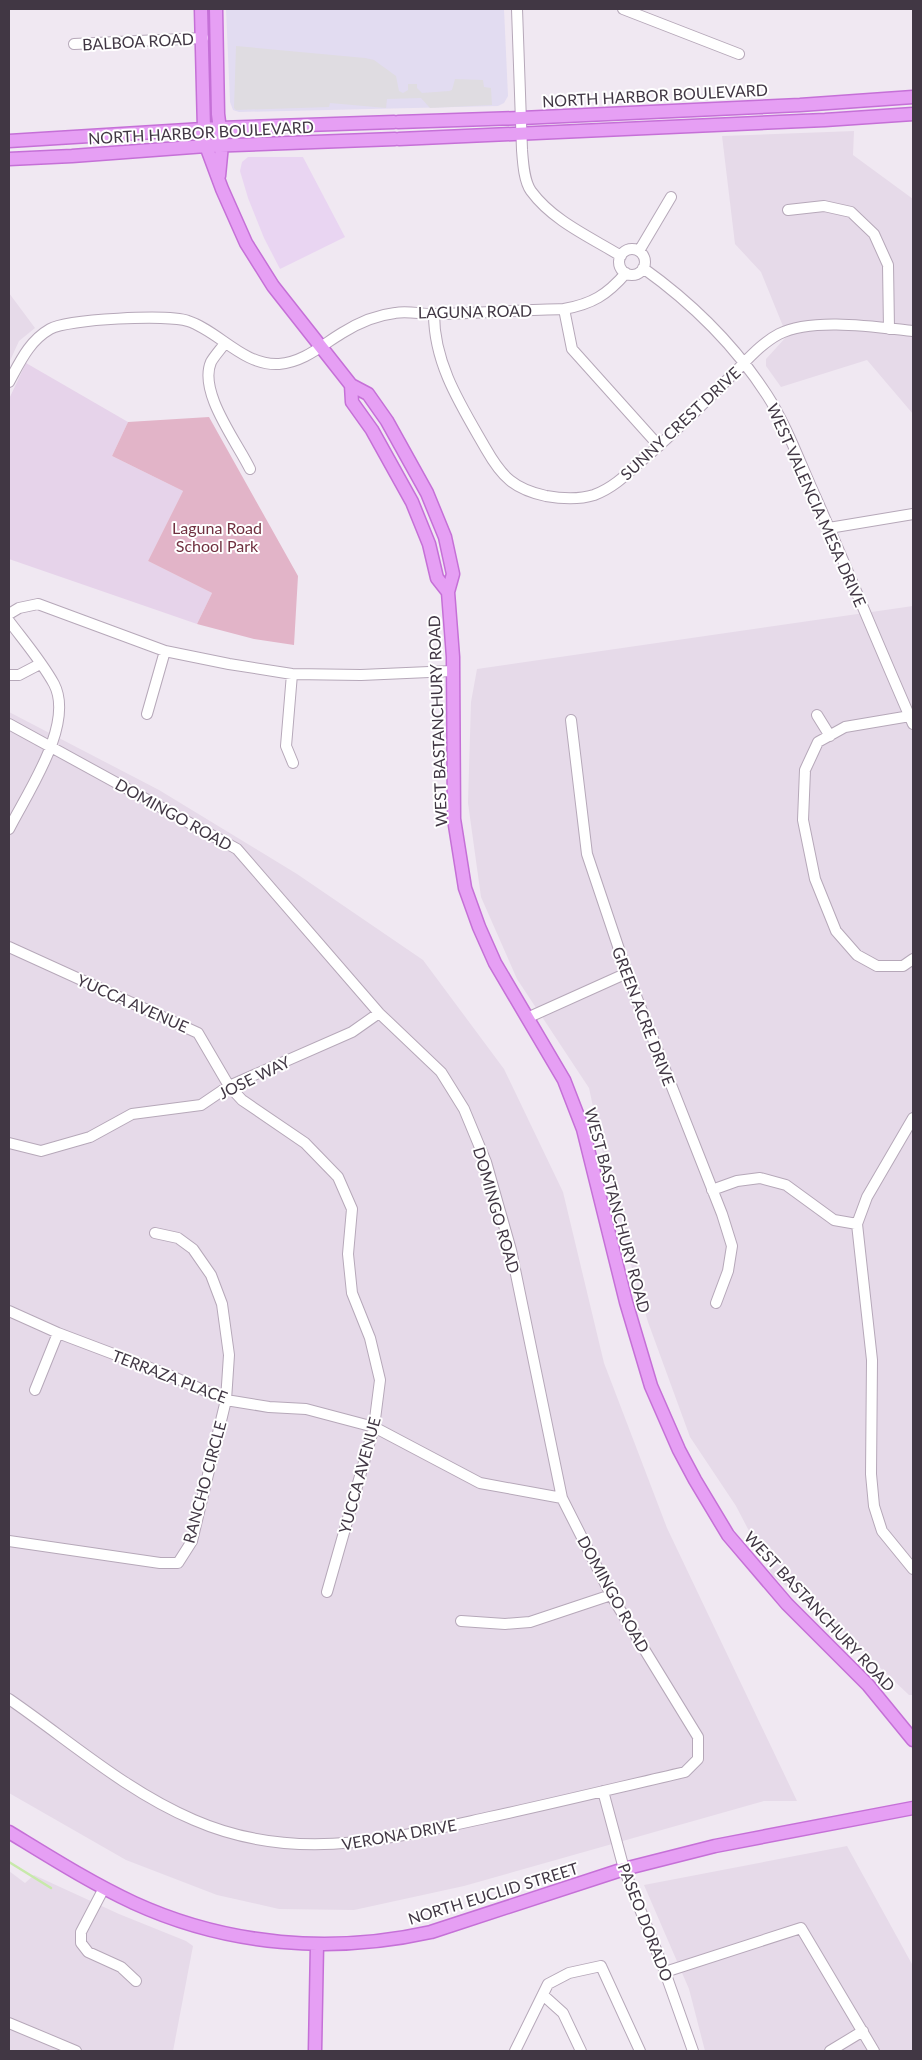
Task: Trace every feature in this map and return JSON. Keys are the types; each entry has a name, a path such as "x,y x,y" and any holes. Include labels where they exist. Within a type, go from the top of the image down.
{"main road":[{"name":"WEST BASTANCHURY ROAD","path":"202,9 204,130 206,146 234,219 256,261 273,286 351,385 368,394 387,421 427,493 445,537 453,574 448,592 452,671 454,819 465,888 495,963 564,1080 583,1129 626,1302 651,1386 679,1450 728,1535 787,1604 868,1685 913,1740"},
{"path":"216,9 219,128 222,145 219,178"},
{"name":"NORTH HARBOR BOULEVARD","path":"9,141 219,128 521,118 800,105 913,97"},
{"name":"NORTH HARBOR BOULEVARD","path":"9,159 222,145 816,121 913,114"},
{"name":"WEST BASTANCHURY ROAD","path":"351,385 352,402 372,430 412,502 429,544 437,578 448,592"},
{"name":"NORTH EUCLID STREET","path":"9,1832 104,1888 157,1913 205,1929 275,1942 317,1945 373,1942 431,1932 624,1868 715,1846 913,1808"},
{"path":"316,2051 317,1945"}],"street":[{"path":"517,9 523,167 530,190 560,221 621,256"},
{"path":"624,9 739,54"},
{"name":"BALBOA ROAD","path":"74,44 202,38"},
{"path":"638,251 671,197"},
{"path":"788,210 824,206 851,212 874,234 888,265 889,329"},
{"path":"627,250 638,251 644,257 643,268 634,275 626,273 620,267 621,256 627,250"},
{"name":"WEST VALENCIA MESA DRIVE","path":"643,268 696,309 744,363 768,396 868,618 909,702 912,720"},
{"name":"LAGUNA ROAD","path":"9,382 26,351 36,339 51,328 67,323 141,319 187,320 246,356 262,362 277,364 293,362 322,347 341,333 362,322 396,312 434,314 564,309 585,305 605,293 626,273"},
{"path":"564,309 572,349 659,446"},
{"name":"SUNNY CREST DRIVE","path":"434,314 434,335 437,352 454,392 499,471 518,487 538,494 565,499 581,498 595,494 613,485 659,446 760,348 780,334 824,324 913,331"},
{"path":"225,343 211,363 208,388 215,407 250,469"},
{"path":"829,528 913,514"},
{"path":"9,614 19,608 38,604 165,650 230,664 292,674 361,675 452,671"},
{"path":"9,621 55,685 60,705 58,726 52,747 9,829"},
{"path":"147,714 165,650"},
{"path":"9,674 19,675 40,664"},
{"path":"292,674 286,746 293,763"},
{"path":"817,715 830,736"},
{"name":"GREEN ACRE DRIVE","path":"571,720 587,854 627,973 732,1246 728,1271 716,1303"},
{"path":"912,720 845,728 818,742 805,770 803,820 815,879 836,931 857,955 877,966 902,966 913,960"},
{"name":"DOMINGO ROAD","path":"9,724 237,848 380,1013 441,1072 464,1109 486,1162 510,1250 562,1498 611,1595 698,1737 698,1759"},
{"name":"YUCCA AVENUE","path":"9,947 198,1033 229,1086 242,1100 305,1143 338,1177 342,1185 352,1209 348,1254 352,1293 370,1338 380,1380 374,1427 327,1592"},
{"path":"528,1018 627,973"},
{"name":"JOSE WAY","path":"9,1143 41,1151 90,1137 132,1114 201,1105 229,1086 352,1032 380,1013"},
{"path":"913,1118 867,1197 857,1224 872,1360 871,1474 874,1506 882,1531 913,1569"},
{"path":"712,1190 737,1181 760,1178 786,1185 834,1220 857,1224"},
{"name":"RANCHO CIRCLE","path":"9,1541 160,1563 178,1563 192,1540 226,1400 229,1355 222,1304 211,1275 193,1249 178,1238 155,1233"},
{"name":"TERRAZA PLACE","path":"9,1311 169,1375 226,1400 269,1407 306,1409 374,1427 480,1483 562,1498"},
{"path":"35,1390 58,1332"},
{"path":"461,1621 505,1624 530,1622 611,1595"},
{"name":"VERONA DRIVE","path":"9,1699 98,1765 175,1812 224,1830 273,1842 305,1845 338,1845 375,1841 602,1792 685,1772 698,1759"},
{"name":"PASEO DORADO","path":"602,1792 624,1868 665,1972 693,2051"},
{"path":"104,1888 81,1932 81,1943 88,1952 121,1967 136,1981"},
{"path":"665,1972 801,1928 874,2051"},
{"path":"515,2051 543,1994 544,1983 569,1973 601,1966 640,2051"},
{"path":"543,1994 562,2013 581,2051"},
{"path":"9,2023 76,2051"},
{"path":"830,2051 862,2031"}],"shaded area":[{"path":"226,9 504,9 508,96 504,103 498,106 239,112 233,110 230,102"},
{"path":"236,46 374,60 396,76 399,91 403,93 408,90 408,84 417,84 417,88 422,93 452,90 455,79 483,80 484,87 491,88 492,105 430,108 421,98 387,99 386,108 330,103 329,107 236,110 234,108"},
{"path":"854,131 853,155 913,199 913,414 867,360 781,387 766,366 766,359 787,336 761,272 735,244 722,136"},
{"path":"248,157 303,157 345,237 280,269 264,238 248,198 240,171 242,162"},
{"path":"9,293 35,328 19,341 9,363"},
{"path":"26,363 128,422 112,456 183,491 148,561 212,593 197,624 9,559 9,399"},
{"path":"913,606 913,1695 909,1695 834,1624 772,1575 736,1506 690,1437 648,1322 616,1214 589,1088 517,979 481,897 468,803 471,702 477,669"},
{"path":"9,712 159,790 297,874 423,960 504,1069 563,1192 604,1363 667,1528 797,1801 764,1801 464,1886 354,1910 279,1909 217,1895 126,1860 9,1793"},
{"path":"847,1846 913,1966 913,2051 705,2051 689,1989 644,1885"},
{"path":"9,1871 25,1883 34,1875 119,1914 186,1941 193,1946 173,2051 9,2051"}],"green space":[{"name":"Laguna Road School Park","path":"209,417 298,576 294,645 254,639 197,624 212,593 148,561 183,491 112,456 128,422"}],"waterway":[{"path":"9,1862 51,1888"}]}
